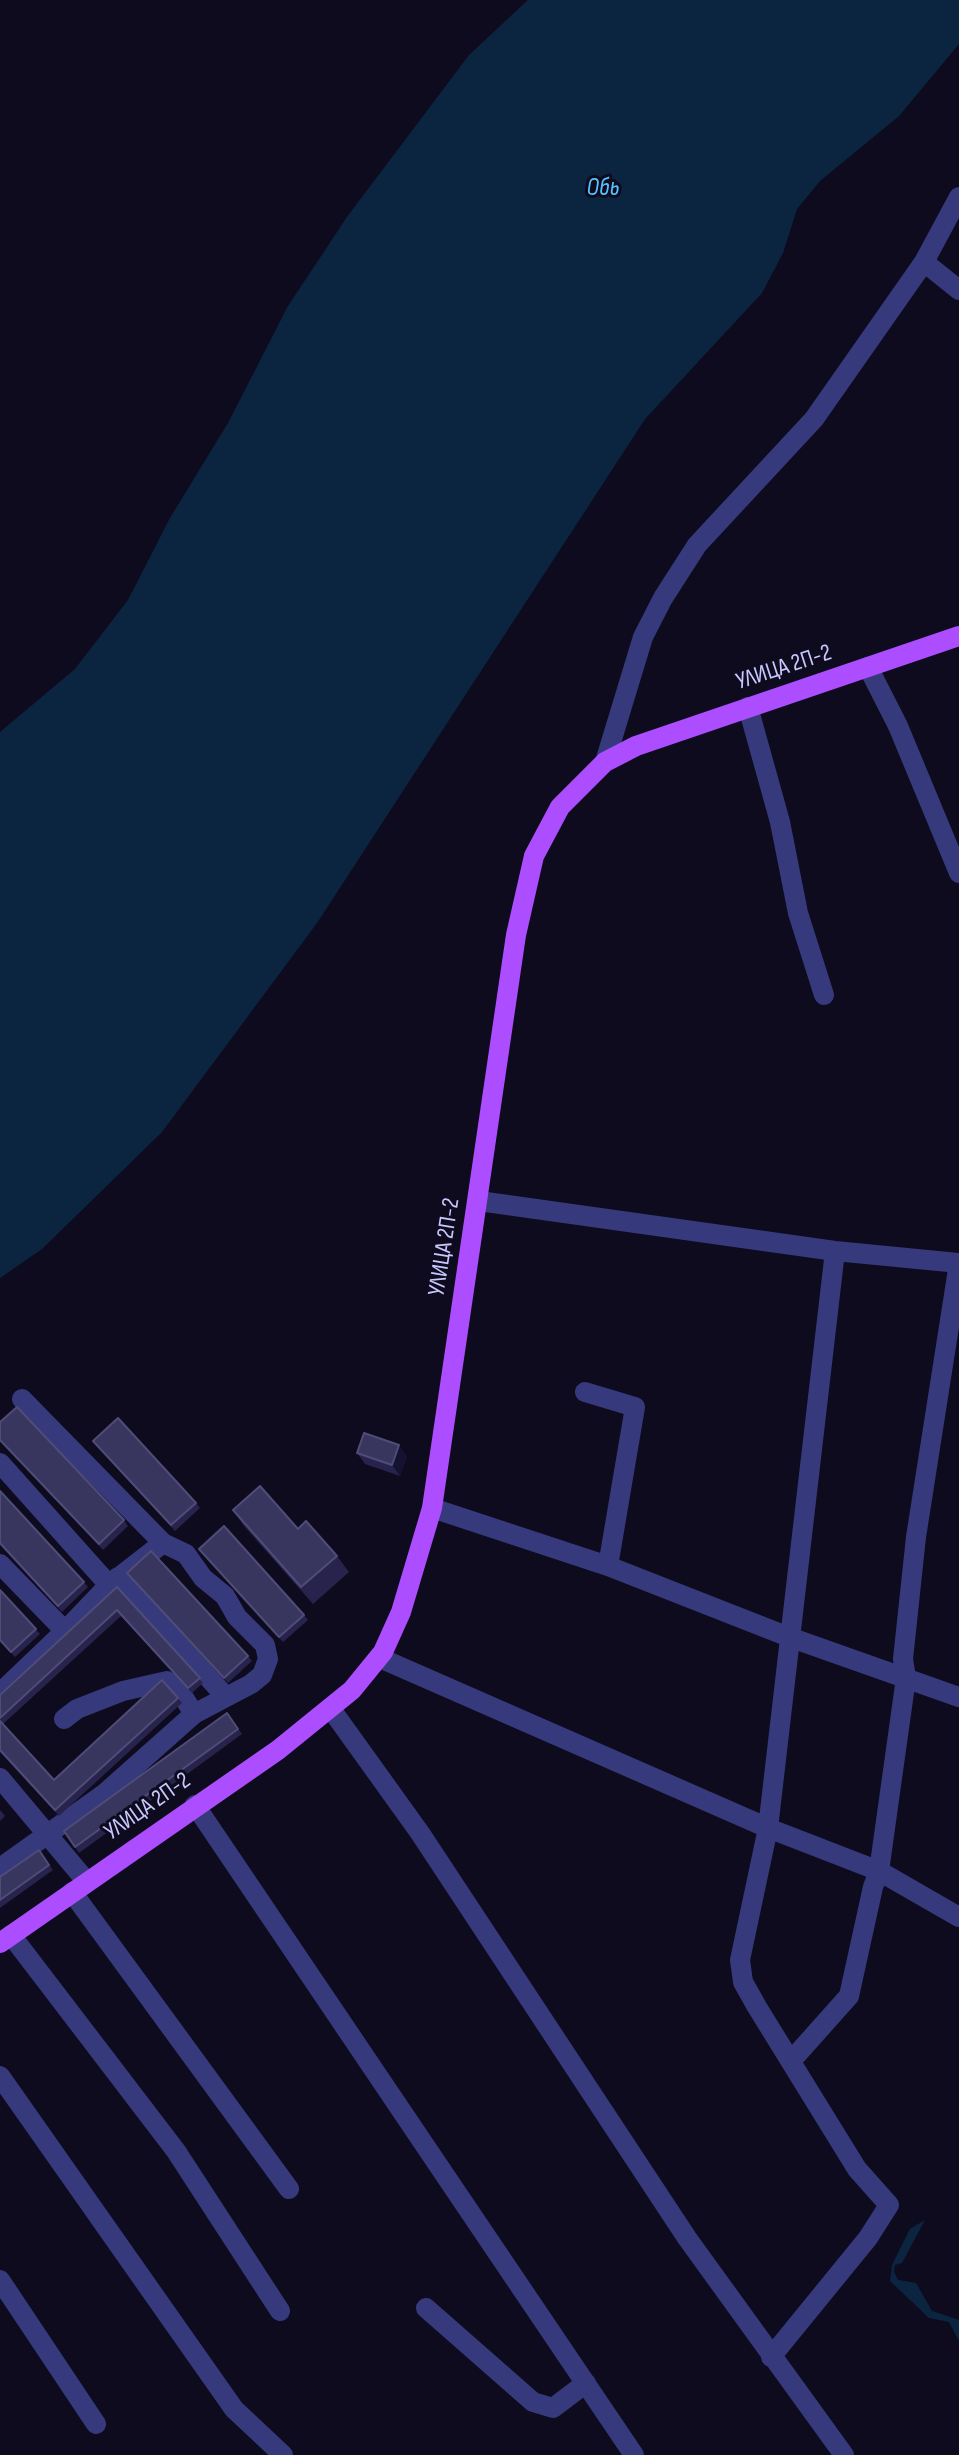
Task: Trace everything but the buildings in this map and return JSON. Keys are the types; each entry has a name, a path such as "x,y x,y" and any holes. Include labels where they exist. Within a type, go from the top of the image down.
{"main road":[{"name":"УЛИЦА 2П-2","path":"6,1939 278,1750 331,1709 380,1658 401,1612 432,1508 516,935 534,856 560,807 605,762 636,746 959,636"}],"street":[{"path":"605,762 643,637 663,598 697,545 814,419 928,254 959,197"},
{"path":"928,254 959,224"},
{"path":"928,254 959,290"},
{"path":"868,667 898,726 959,873"},
{"path":"748,707 780,822 798,913 824,995"},
{"path":"479,1201 835,1251 959,1263 916,1537 903,1659 906,1678 879,1871 849,1996 791,2061"},
{"path":"771,2357 868,2238 889,2205 857,2169 791,2061 743,1982 740,1960 768,1828 835,1251"},
{"path":"585,1392 635,1407 608,1566"},
{"path":"0,1868 104,1794 194,1714 262,1675 268,1659 265,1645 237,1617 225,1596 203,1578 186,1554 163,1543 22,1399"},
{"path":"0,1463 226,1697"},
{"path":"432,1508 608,1566 789,1637 959,1697"},
{"path":"4,1680 65,1631 114,1581 163,1543"},
{"path":"0,1564 65,1631"},
{"path":"380,1658 768,1828 879,1871 959,1917"},
{"path":"64,1719 77,1709 123,1691 167,1681 179,1690 194,1714"},
{"path":"331,1709 420,1833 687,2238 844,2455"},
{"path":"0,1778 47,1835 79,1887 289,2189"},
{"path":"195,1805 634,2455"},
{"path":"6,1939 118,2070 176,2151 280,2311"},
{"path":"0,2076 234,2409 283,2455"},
{"path":"0,2280 96,2424"},
{"path":"426,2308 533,2402 553,2408 586,2383"}],"water":[{"name":"Обь","path":"528,0 959,0 959,44 899,116 820,181 797,209 783,253 762,293 645,419 317,923 162,1132 42,1249 0,1278 0,732 75,669 128,600 170,518 228,423 288,306 347,217 469,55"},
{"path":"925,2220 902,2263 895,2265 894,2272 898,2280 916,2283 932,2311 959,2320 959,2341 949,2322 929,2318 890,2281 892,2265 910,2229"}]}
